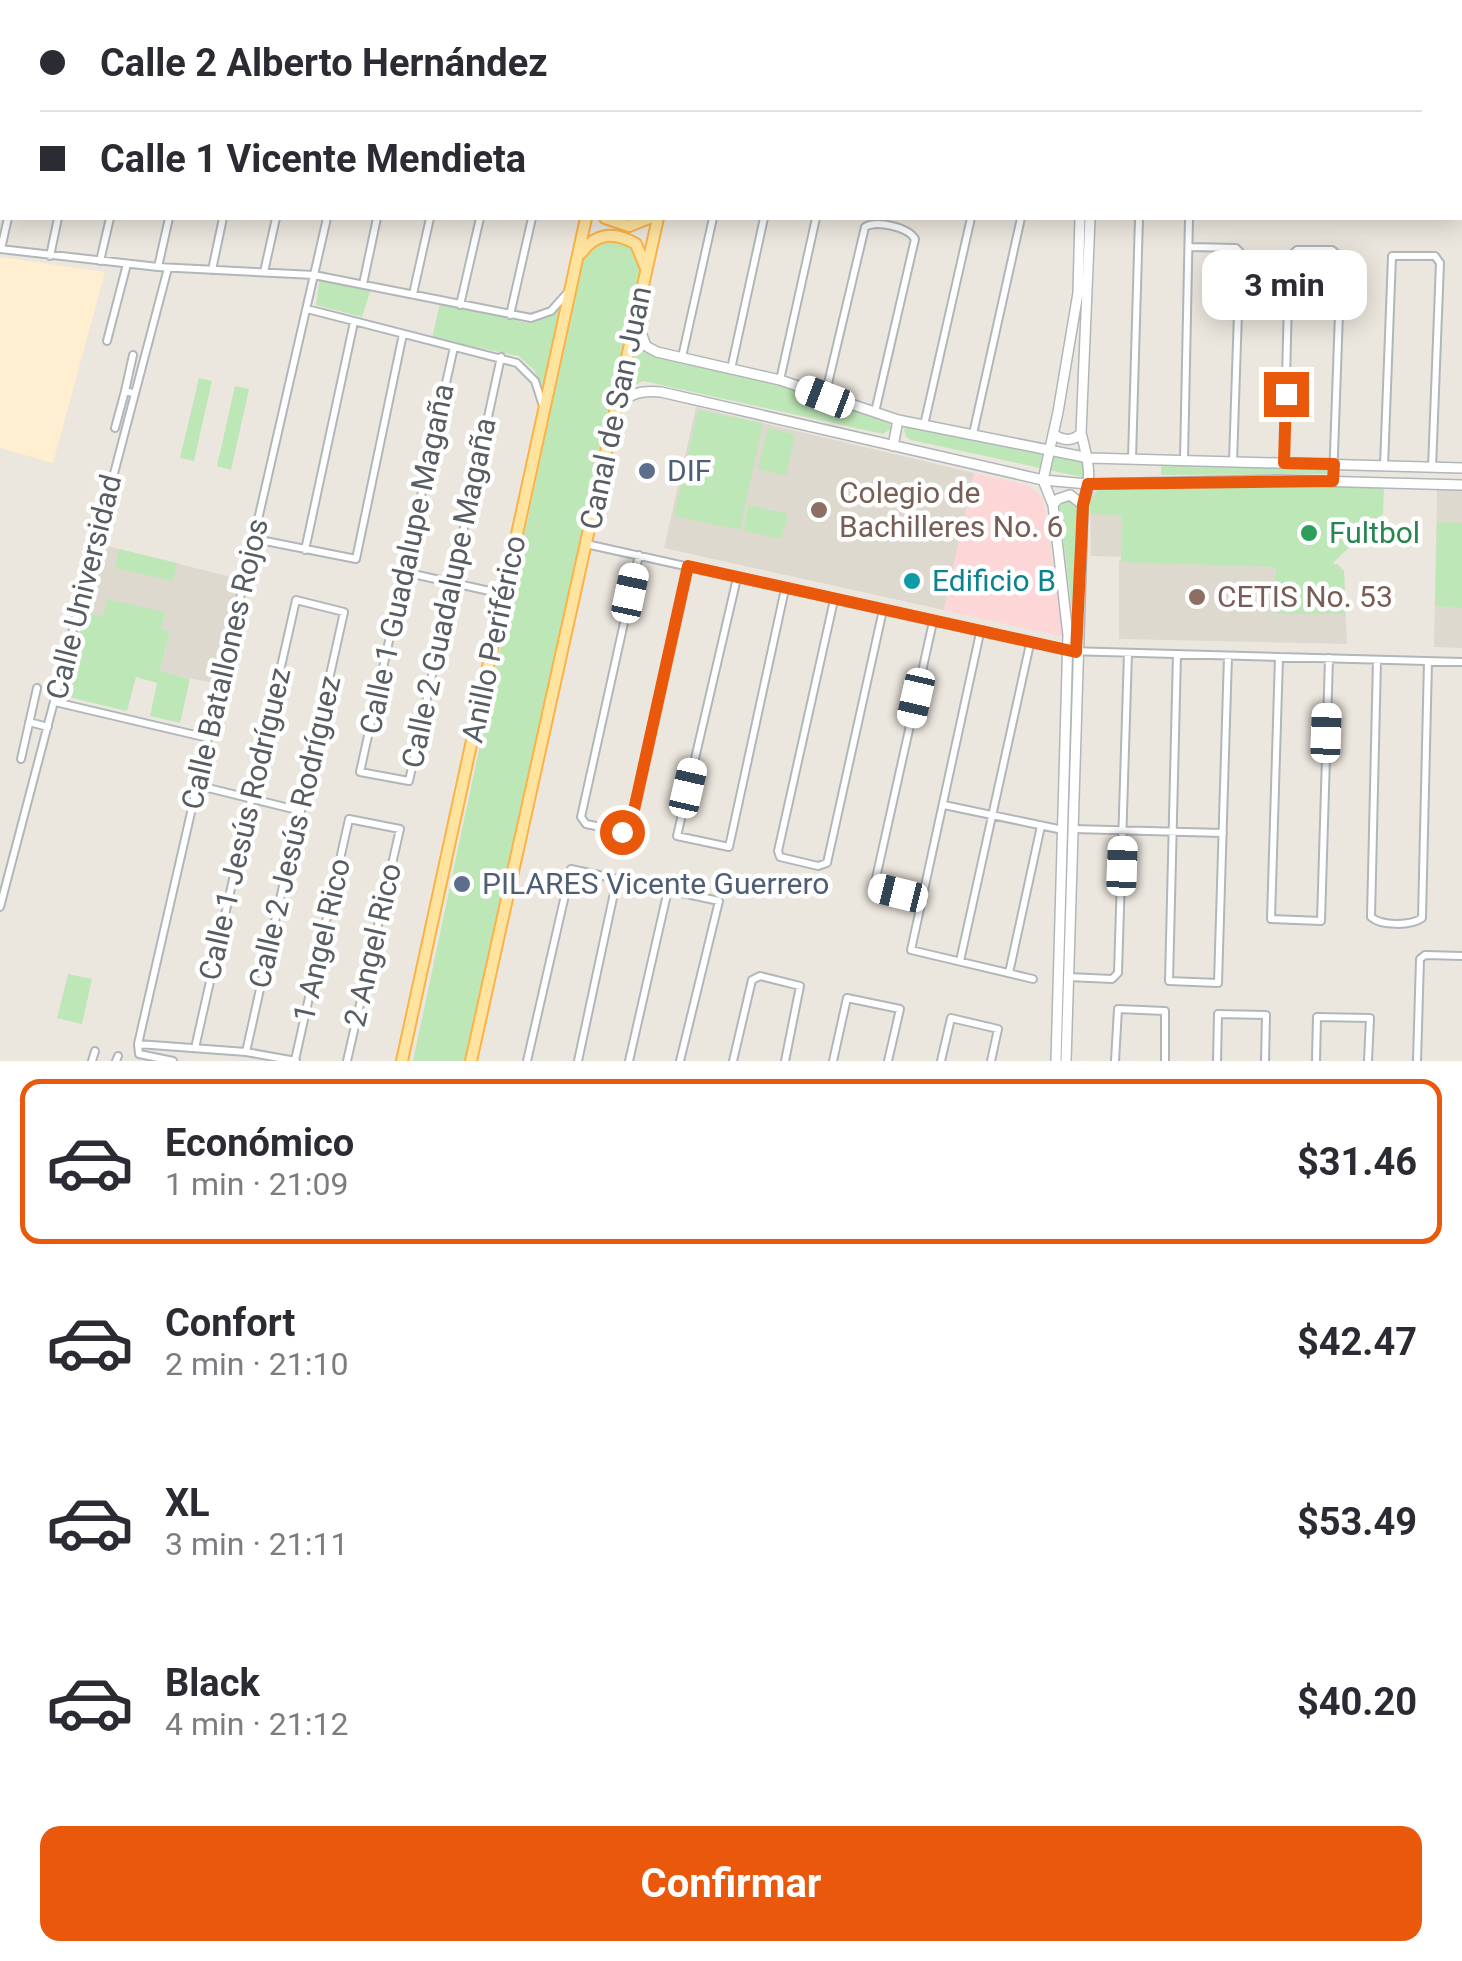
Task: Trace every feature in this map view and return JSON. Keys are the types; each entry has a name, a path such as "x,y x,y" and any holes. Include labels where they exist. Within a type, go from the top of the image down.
{"main road":[{"name":"Anillo Periférico","path":"402,1061 586,220"},
{"path":"611,220 629,226 644,220"},
{"path":"646,272 658,220"},
{"path":"576,264 583,249 594,239 617,235 636,244 644,257 646,272"},
{"name":"Canal de San Juan","path":"586,544 646,272"},
{"path":"471,1061 586,544"}],"street":[{"path":"8,220 1,249 168,268 314,274 510,315 542,316 559,304 571,287"},
{"path":"50,256 58,220"},
{"path":"100,261 110,220"},
{"path":"158,267 168,220"},
{"path":"212,270 224,220"},
{"path":"264,272 276,220"},
{"name":"Calle Batallones Rojos","path":"139,1049 327,220"},
{"path":"363,284 377,220"},
{"path":"413,294 430,220"},
{"path":"460,304 480,220"},
{"path":"510,315 532,220"},
{"path":"682,359 713,220"},
{"path":"731,369 764,220"},
{"path":"780,380 816,220"},
{"path":"924,425 971,220"},
{"path":"972,436 1021,220"},
{"path":"1072,652 1053,505 1043,480 1078,293 1080,220"},
{"path":"1056,1061 1065,908 1072,652 1090,458 1082,433 1090,220"},
{"path":"1132,459 1139,220"},
{"path":"1184,460 1189,220"},
{"path":"825,397 868,224 913,234 915,239 874,413"},
{"path":"1189,247 1236,248 1240,252 1233,462"},
{"path":"1284,463 1292,252 1338,252 1341,257 1333,481"},
{"path":"1384,466 1392,256 1438,258 1432,468"},
{"path":"108,341 127,264"},
{"name":"Calle Universidad","path":"0,906 55,702 129,392 168,268"},
{"path":"307,310 501,357 527,371 540,392 543,409"},
{"path":"636,317 646,346 682,359 780,380 898,420 1048,452 1090,458 1462,468"},
{"path":"305,550 354,322"},
{"path":"255,539 356,559 403,334"},
{"name":"Calle 1 Guadalupe Magaña","path":"360,772 454,347"},
{"path":"115,428 129,392 133,355"},
{"name":"Calle 2 Guadalupe Magaña","path":"360,772 410,781 501,357"},
{"path":"616,407 630,394 645,390 661,392 1043,480 1088,484 1333,481 1462,485"},
{"path":"894,446 898,420"},
{"path":"1054,434 1072,440 1082,433"},
{"path":"1158,460 1158,482"},
{"path":"1053,505 1058,498 1070,495 1083,505"},
{"path":"586,544 1072,652 1462,662"},
{"path":"639,555 581,817 586,824 622,832 630,828 688,566"},
{"path":"404,572 504,594"},
{"path":"737,578 677,836 729,847 785,589"},
{"name":"Calle 2 Jesús Rodríguez","path":"246,1052 344,612 296,600"},
{"name":"Calle 1 Jesús Rodríguez","path":"195,1048 296,600"},
{"path":"834,600 778,851 784,858 821,866 827,863 883,610"},
{"path":"923,899 874,887 933,622"},
{"path":"980,633 911,950 1033,979"},
{"path":"960,961 1030,644"},
{"path":"1068,977 1112,979 1118,973 1128,653"},
{"path":"1177,654 1169,981 1218,983 1228,656"},
{"path":"1279,657 1271,919 1321,921 1329,658"},
{"path":"1378,660 1371,917 1378,922 1414,923 1422,918 1428,662"},
{"path":"20,759 37,688"},
{"path":"55,702 208,738"},
{"path":"29,722 48,727"},
{"path":"196,785 301,811"},
{"path":"944,805 1067,830 1223,833"},
{"name":"2 Angel Rico","path":"347,1061 400,829 349,819"},
{"name":"1 Angel Rico","path":"296,1061 349,819"},
{"path":"1010,973 1040,826"},
{"path":"527,1061 571,869 617,879 578,1061"},
{"path":"629,1061 668,890 719,900 680,1061"},
{"path":"1065,908 1066,1061"},
{"path":"1417,1061 1420,959 1426,955 1462,956"},
{"path":"733,1061 752,980 760,976 795,983 800,990 785,1061"},
{"path":"833,1061 847,998 900,1009 888,1061"},
{"path":"1115,1061 1116,1012 1166,1012 1165,1061"},
{"path":"1217,1061 1218,1014 1266,1014 1265,1061"},
{"path":"1316,1061 1317,1017 1370,1018 1368,1061"},
{"path":"941,1061 951,1018 998,1029 991,1061"},
{"path":"139,1049 195,1048 296,1061"},
{"path":"139,1049 172,1061"},
{"path":"92,1061 95,1050"}],"shaded area":[{"path":"0,257 105,272 53,463 0,448"},
{"name":"Colegio de Bachilleres No. 6","path":"696,407 974,473 944,610 664,548"},
{"path":"974,473 1028,485 1043,498 1064,637 944,610"},
{"path":"1287,485 1332,564 1338,564 1344,571 1347,644 1119,639 1122,557 1091,556 1090,501 1094,492"},
{"path":"1437,489 1462,490 1462,648 1434,647"},
{"path":"99,544 239,579 212,683 160,672 170,632 84,612"}],"green space":[{"path":"598,238 632,243 643,269 464,1061 413,1061 583,258"},
{"path":"320,278 371,289 362,317 316,305"},
{"path":"440,303 528,323 560,308 543,387 534,370 519,356 432,338"},
{"path":"638,342 650,352 776,380 886,418 892,428 883,434 643,381 628,389"},
{"path":"199,378 212,381 194,461 180,458"},
{"path":"235,386 249,389 231,470 217,466"},
{"path":"698,410 763,423 740,530 674,516"},
{"path":"909,425 1087,462 1086,478 911,440 904,429"},
{"path":"771,428 795,435 786,476 758,469"},
{"path":"1161,460 1331,465 1330,474 1161,475"},
{"path":"1287,485 1384,488 1383,514 1333,563 1344,571 1345,614 1275,614 1276,567 1121,562 1122,515 1090,514 1090,501 1099,489"},
{"path":"1069,497 1079,504 1075,636 1059,504"},
{"path":"748,505 788,514 781,539 744,531"},
{"path":"1437,522 1462,523 1462,608 1435,606"},
{"path":"119,549 177,563 173,581 115,568"},
{"path":"107,599 165,612 161,629 170,632 160,671 190,679 180,723 150,716 157,683 136,677 127,711 64,696 84,612 103,616"},
{"path":"68,974 92,979 82,1024 57,1018"}],"place":[{"name":"DIF","path":"647,471"},
{"name":"Colegio de Bachilleres No. 6","path":"819,510"},
{"name":"Fultbol","path":"1309,533"},
{"name":"Edificio B","path":"912,581"},
{"name":"CETIS No. 53","path":"1197,597"},
{"name":"PILARES Vicente Guerrero","path":"462,884"}],"route":[{"path":"622,832 630,828 688,566 1076,652 1083,505 1088,484 1333,481 1334,464 1284,463 1286,394"}]}
